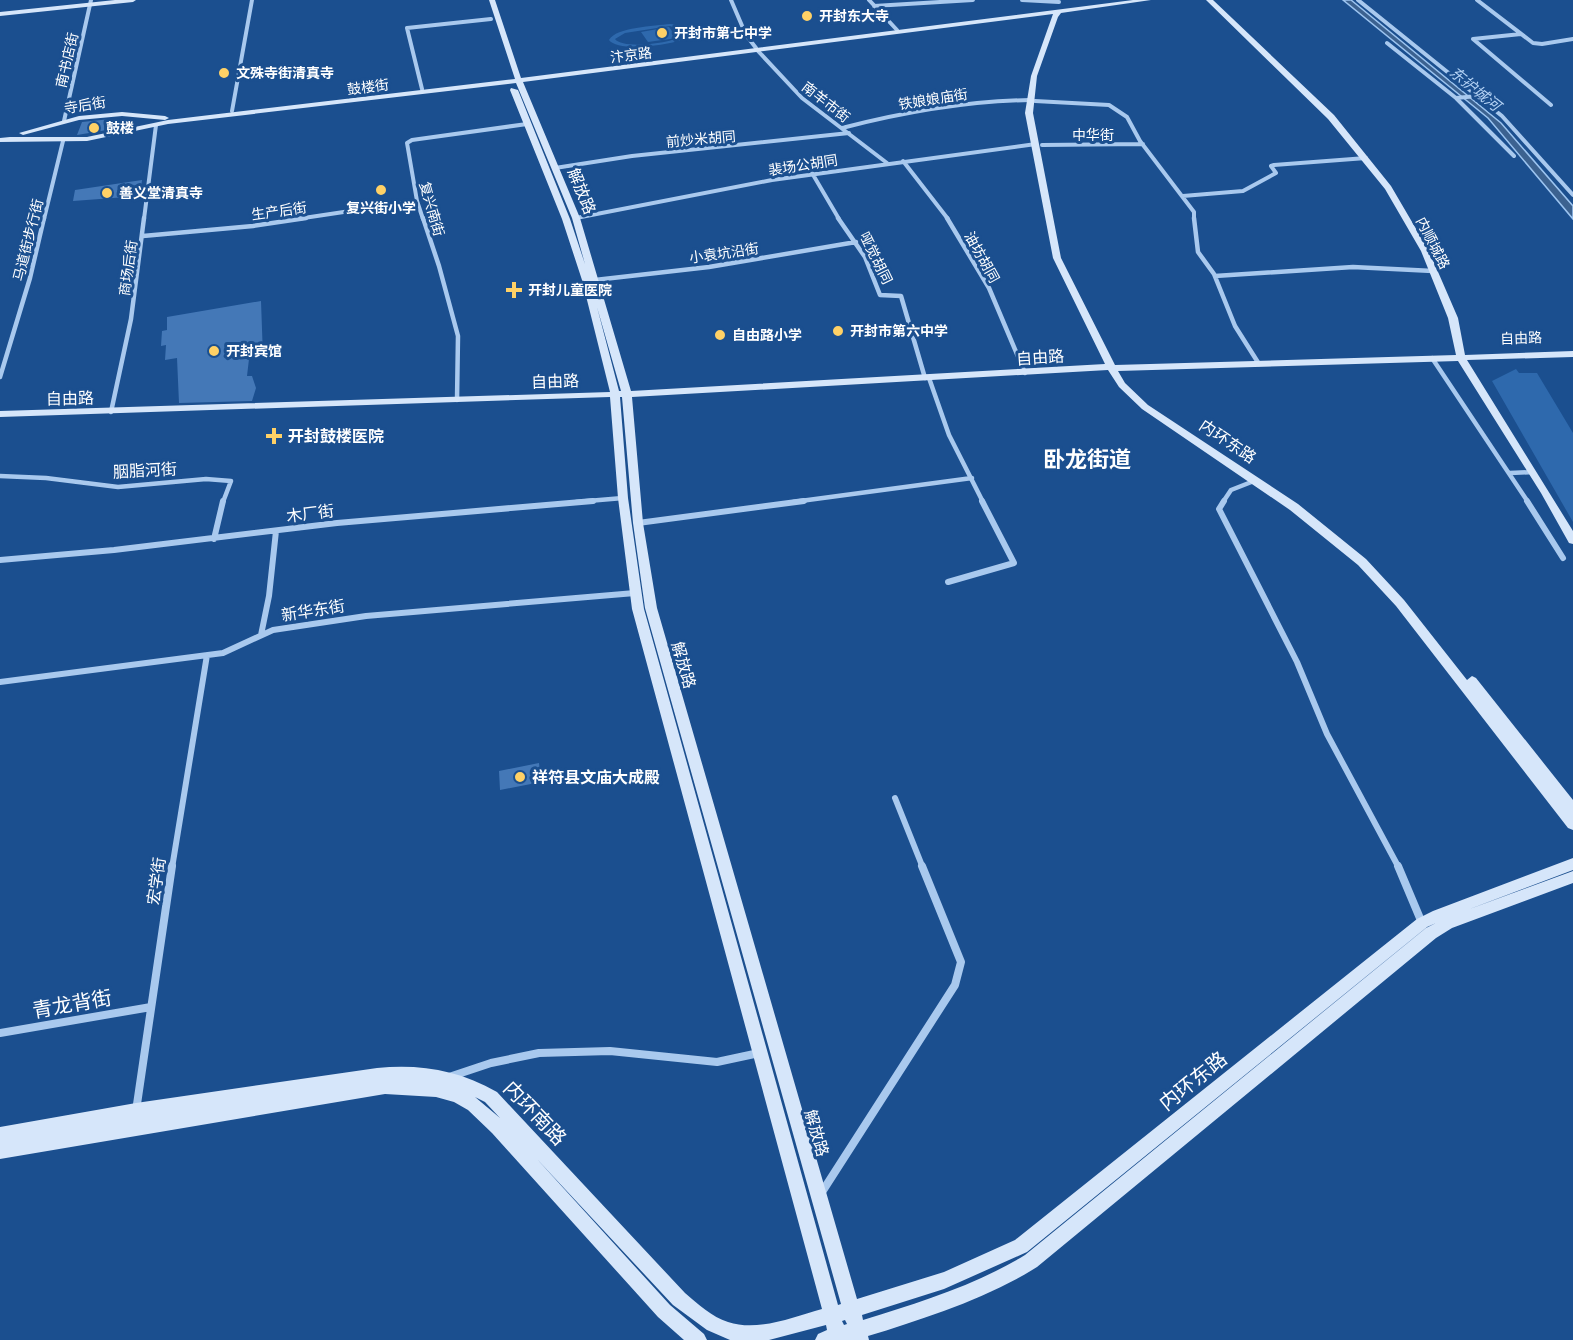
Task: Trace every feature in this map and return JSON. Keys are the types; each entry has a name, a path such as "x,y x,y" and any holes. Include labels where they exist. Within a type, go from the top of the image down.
{"street":[{"path":"0,14 91,2 133,0"},
{"path":"232,111 252,0"},
{"name":"解放路","path":"485,0 490,20 514,80 576,218 595,280 621,394 651,608 858,1335"},
{"name":"解放路","path":"492,0 528,124 566,219 621,394 623,498 635,592 832,1315 834,1339"},
{"name":"南羊市街","path":"731,0 746,36 782,80 812,108 887,163"},
{"path":"869,0 897,30"},
{"path":"874,6 973,0"},
{"path":"1022,0 1059,6"},
{"name":"汴京路","path":"757,49 1059,6 1125,0"},
{"name":"汴京路","path":"514,80 897,30 1059,6 1148,0"},
{"name":"内顺城路","path":"1209,0 1305,89 1366,158 1388,188 1425,251 1453,318 1461,355 1573,540"},
{"path":"1358,0 1516,129 1573,195"},
{"path":"1477,0 1537,44 1573,39"},
{"name":"南书店街","path":"64,122 91,2"},
{"name":"内环东路","path":"1059,6 1034,76 1029,113 1039,144 1057,258 1116,366 1129,384 1151,404 1300,504 1370,559 1409,601 1573,810"},
{"path":"422,89 407,28 490,20"},
{"path":"1521,34 1473,39 1551,105"},
{"path":"1387,43 1456,98 1514,156"},
{"name":"鼓楼街","path":"176,117 514,80"},
{"name":"鼓楼街","path":"156,125 514,80"},
{"path":"1456,98 1477,96"},
{"name":"铁娘娘庙街","path":"842,128 879,119 990,101 1113,106 1127,117 1143,144 1194,212 1198,252 1215,276 1235,326 1258,362"},
{"name":"寺后街","path":"0,138 64,122 116,114 154,118 176,117"},
{"name":"复兴南街","path":"457,400 458,336 439,266 417,201 407,143 412,140 528,124"},
{"name":"寺后街","path":"0,138 63,141 105,137 156,125"},
{"name":"商场后街","path":"111,412 131,320 156,125"},
{"name":"前炒米胡同","path":"555,168 632,156 849,134"},
{"name":"马道街步行街","path":"0,377 30,278 63,141"},
{"name":"中华街","path":"1039,144 1143,144"},
{"name":"裴场公胡同","path":"576,218 812,173 1039,144"},
{"path":"1183,196 1249,190 1276,172 1271,166 1274,165 1366,158"},
{"name":"油坊胡同","path":"903,161 938,203 961,239 999,308 1025,373"},
{"name":"哑觉胡同","path":"812,173 823,195 865,257 882,296 901,296 927,378"},
{"name":"生产后街","path":"143,236 253,226 417,201"},
{"name":"小袁坑沿街","path":"595,280 709,267 856,242"},
{"path":"1215,276 1353,267 1433,271"},
{"name":"自由路","path":"1258,362 1573,352"},
{"name":"自由路","path":"0,414 621,394 1025,373 1116,366 1432,358 1461,355"},
{"path":"1432,358 1510,473 1563,558"},
{"name":"内环东路","path":"1116,366 1122,385 1145,407 1350,550 1387,588 1573,824"},
{"path":"927,378 945,426 1014,562 948,582"},
{"path":"1510,473 1533,472"},
{"name":"胭脂河街","path":"0,476 46,478 118,487 206,479 231,481 225,493 214,540"},
{"path":"638,523 972,478"},
{"path":"1254,481 1231,490 1219,509 1293,654 1327,734 1402,873 1422,923"},
{"name":"木厂街","path":"0,560 214,540 337,524 623,498"},
{"path":"261,635 269,596 276,531"},
{"name":"新华东街","path":"0,682 207,655 236,649 273,630 366,616 635,592"},
{"name":"宏学街","path":"136,1112 182,796 207,655"},
{"path":"819,1198 955,985 960,971 961,962 895,798"},
{"name":"内环东路","path":"832,1315 973,1269 1021,1246 1422,923 1573,864"},
{"name":"内环东路","path":"834,1339 858,1335 1010,1274 1031,1261 1431,933 1447,924 1573,877"},
{"name":"青龙背街","path":"0,1033 150,1007"},
{"path":"449,1077 491,1063 539,1053 610,1051 717,1062 759,1053"},
{"name":"内环南路","path":"0,1135 377,1075 409,1073 449,1077 466,1083 490,1097 679,1299 698,1315 719,1328 738,1333 784,1328 832,1315"},
{"name":"内环南路","path":"0,1151 364,1089 404,1086 453,1094 476,1106 498,1127 664,1311 698,1340"}],"shaded area":[{"path":"1343,0 1351,0 1501,123 1573,206 1573,219 1488,118"},
{"path":"670,24 682,25 690,30 691,35 675,42 636,47 615,44 609,40 619,32","holes":["670,26 686,31 686,34 672,40 650,44 628,44 615,39 625,33"]},
{"path":"669,27 677,38 663,40 656,31 662,40 648,42 641,32"},
{"path":"1516,369 1519,373 1537,373 1573,433 1573,522 1492,381"}],"building":[{"name":"鼓楼","path":"111,119 107,130 77,135 82,122"},
{"name":"善义堂清真寺","path":"142,180 140,196 73,201 75,190"},
{"name":"开封宾馆","path":"261,301 263,357 249,359 247,376 252,376 256,388 252,401 179,403 177,358 165,360 166,345 161,346 162,331 167,330 167,317"},
{"name":"祥符县文庙大成殿","path":"539,763 541,782 500,790 499,771"}],"place":[{"name":"开封东大寺","path":"807,16"},
{"name":"开封市第七中学","path":"662,33"},
{"name":"文殊寺街清真寺","path":"224,73"},
{"name":"鼓楼","path":"94,128"},
{"name":"复兴街小学","path":"381,190"},
{"name":"善义堂清真寺","path":"107,193"},
{"name":"开封儿童医院","path":"514,290"},
{"name":"开封市第六中学","path":"838,331"},
{"name":"自由路小学","path":"720,335"},
{"name":"开封宾馆","path":"214,351"},
{"name":"开封鼓楼医院","path":"274,436"},
{"name":"祥符县文庙大成殿","path":"520,777"}],"district":[{"name":"卧龙街道","path":"1087,459"}],"water label":[{"name":"东护城河","path":"1475,89"}]}
